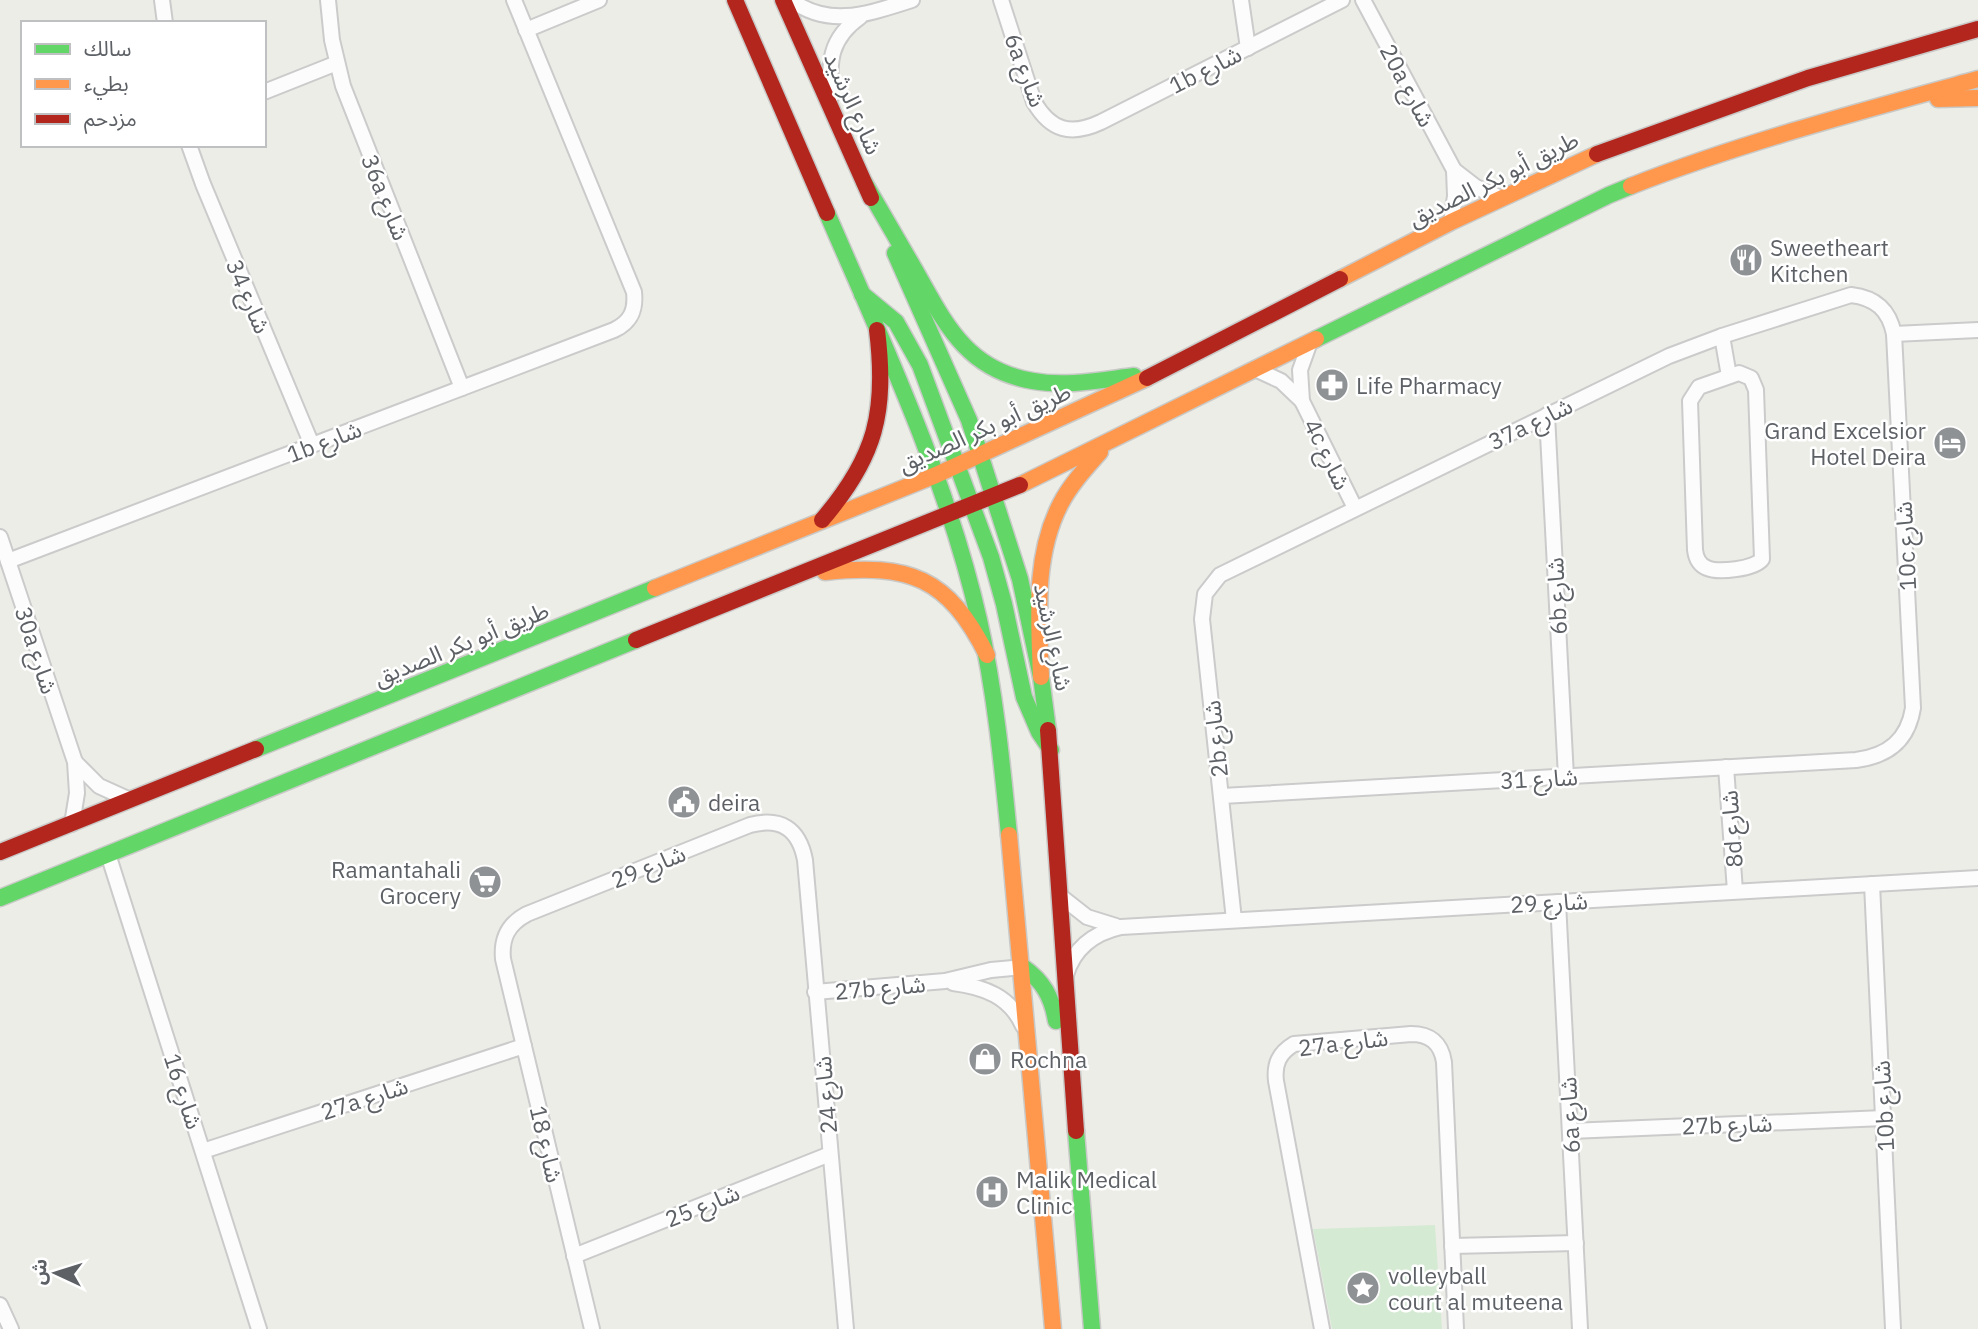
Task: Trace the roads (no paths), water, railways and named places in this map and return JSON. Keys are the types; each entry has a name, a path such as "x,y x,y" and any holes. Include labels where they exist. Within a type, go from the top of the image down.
{"main road":[{"path":"735,0 877,330 936,475 970,584 987,655 999,727 1023,967 1053,1329"},
{"name":"شارع الرشيد","path":"783,0 969,420 1020,579 1041,677 1051,750 1064,983 1093,1329"},
{"name":"طريق أبو بكر الصديق","path":"0,852 936,475 1155,374 1551,173 1642,136 1808,78 1978,29"},
{"path":"0,898 994,496 1609,195 1693,163 1978,79"},
{"path":"1897,101 1978,98"},
{"path":"864,182 951,333 982,363 1001,373 1045,384 1155,374"},
{"path":"862,295 880,306 903,332 912,349 958,465 1003,602 1020,689 1037,731 1051,750"},
{"path":"819,523 840,501 856,476 869,449 878,420 882,390 877,330"},
{"path":"1041,677 1039,591 1044,547 1061,502 1083,470 1109,442"},
{"path":"788,578 848,568 875,567 901,571 926,581 946,594 964,612 978,632 987,655"},
{"path":"1023,967 1046,986 1052,1000 1081,1210"}],"street":[{"path":"162,0 165,21"},
{"name":"36a شارع","path":"328,0 337,63 351,108 462,388"},
{"path":"514,0 526,30 599,0"},
{"path":"791,0 814,13 830,17 861,16 912,0"},
{"name":"6a شارع","path":"1001,0 1034,102 1041,114 1052,124 1065,130"},
{"path":"1241,0 1248,48"},
{"name":"1b شارع","path":"1065,130 1090,127 1342,0"},
{"name":"20a شارع","path":"1363,0 1454,170 1476,187 1501,198"},
{"path":"832,110 830,61 835,43 845,27 861,16"},
{"name":"1b شارع","path":"8,561 622,326 634,311 634,292 526,30"},
{"path":"266,91 337,63"},
{"name":"شارع 34","path":"190,147 202,184 312,445"},
{"name":"20a شارع","path":"1451,222 1455,196 1454,170"},
{"name":"10c شارع","path":"1838,298 1864,296 1885,310 1892,321 1913,708 1911,722 1896,746 1877,756 1856,760"},
{"name":"37a شارع","path":"1231,569 1669,356 1722,335 1838,298"},
{"path":"1894,334 1978,330"},
{"path":"1722,335 1729,376"},
{"name":"4c شارع","path":"1302,401 1300,370 1310,342"},
{"name":"4c شارع","path":"1255,369 1281,382 1302,401 1354,508"},
{"path":"1746,374 1755,383 1763,555 1760,563 1752,567 1710,570 1699,563 1695,550 1690,401 1699,387 1729,376 1746,374"},
{"name":"6b شارع","path":"1547,415 1566,777"},
{"name":"30a شارع","path":"0,537 75,762 77,793 72,824"},
{"name":"2b شارع","path":"1231,569 1212,584 1202,606 1234,920"},
{"name":"شارع 31","path":"1222,796 1856,760"},
{"name":"30a شارع","path":"75,762 99,786 130,800"},
{"name":"8d شارع","path":"1727,767 1735,891"},
{"name":"شارع 29","path":"503,959 504,937 517,919 750,825 765,821 780,824 793,832 802,845 805,860"},
{"name":"شارع 16","path":"108,854 259,1329"},
{"name":"شارع 24","path":"805,860 846,1329"},
{"name":"شارع 29","path":"1059,895 1087,917 1121,927 1978,878"},
{"name":"10b شارع","path":"1872,884 1893,1329"},
{"name":"6a شارع","path":"1558,902 1580,1329"},
{"name":"شارع 29","path":"1064,983 1072,960 1087,941 1098,934 1121,927"},
{"name":"شارع 18","path":"503,959 592,1329"},
{"name":"27b شارع","path":"815,992 945,981 1023,967"},
{"name":"27b شارع","path":"945,981 985,989 1000,996 1012,1007 1027,1036"},
{"name":"27a شارع","path":"1322,1329 1276,1081 1278,1059 1285,1050 1294,1045 1411,1034 1430,1038 1438,1044 1444,1062 1456,1329"},
{"name":"27a شارع","path":"203,1151 524,1046"},
{"name":"27b شارع","path":"1570,1131 1884,1118"},
{"name":"شارع 25","path":"574,1256 830,1154"},
{"path":"1452,1246 1576,1243"},
{"path":"0,1304 12,1329"}],"place":[{"name":"Sweetheart Kitchen","path":"1746,260"},
{"name":"Life Pharmacy","path":"1332,385"},
{"name":"Grand Excelsior Hotel Deira","path":"1950,443"},
{"name":"deira","path":"684,802"},
{"name":"Ramantahali Grocery","path":"485,882"},
{"name":"Rochna","path":"985,1059"},
{"name":"Malik Medical Clinic","path":"992,1192"},
{"name":"volleyball court al muteena","path":"1363,1288"}]}
